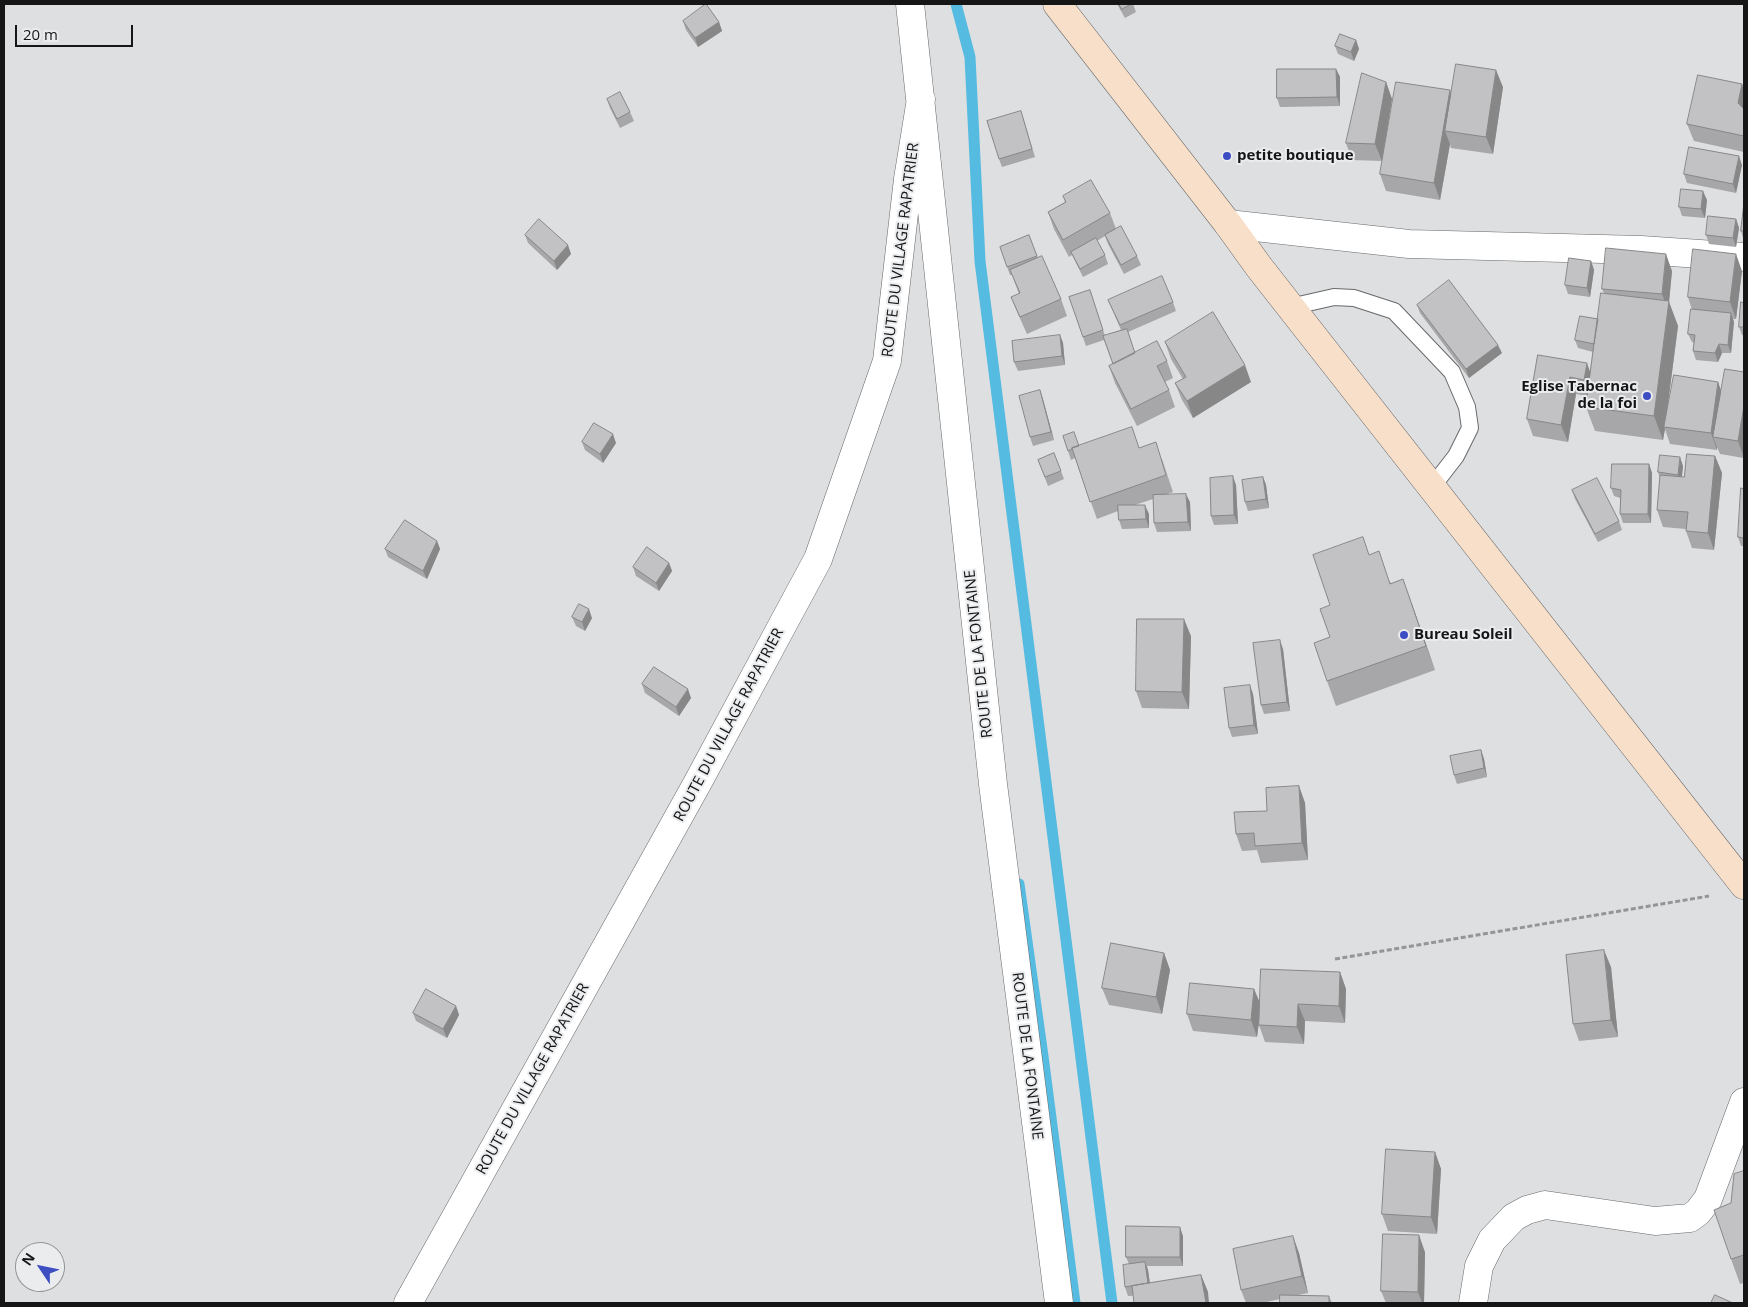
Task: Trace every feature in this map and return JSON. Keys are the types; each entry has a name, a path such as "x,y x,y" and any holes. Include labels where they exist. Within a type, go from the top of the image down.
{"main road":[{"path":"1057,4 1290,306 1744,885"}],"street":[{"name":"ROUTE DE LA FONTAINE","path":"910,4 992,784 1059,1303"},
{"name":"ROUTE DU VILLAGE RAPATRIER","path":"408,1303 693,791 818,559 888,361 908,179 921,99"},
{"path":"1228,224 1409,244 1641,250 1744,257"},
{"path":"1473,1303 1479,1266 1492,1240 1514,1217 1527,1210 1545,1205 1655,1221 1690,1218 1698,1212 1708,1199 1744,1102"}],"lane":[{"path":"1290,306 1334,297 1354,298 1394,311 1452,372 1467,407 1470,428 1456,456 1432,487"}],"path":[{"path":"1335,959 1715,895"}],"building":[{"path":"706,4 719,22 695,38 683,21"},
{"path":"1119,4 1131,4 1122,9"},
{"path":"1340,34 1356,40 1351,52 1335,46"},
{"path":"1456,64 1496,70 1486,137 1445,131"},
{"path":"1277,69 1336,69 1337,97 1277,98"},
{"path":"1362,73 1386,82 1375,144 1346,143"},
{"path":"1698,75 1742,84 1738,103 1744,109 1744,136 1687,124"},
{"path":"1396,82 1450,90 1434,183 1380,174"},
{"path":"620,92 630,112 617,119 607,99"},
{"path":"1021,111 1032,149 999,159 987,121"},
{"path":"1689,147 1739,156 1733,184 1684,174"},
{"path":"1091,180 1110,213 1063,240 1048,212 1066,202 1063,196"},
{"path":"1681,189 1703,191 1701,209 1679,207"},
{"path":"1744,203 1744,231 1741,231"},
{"path":"1708,216 1736,219 1733,238 1706,235"},
{"path":"539,219 568,245 554,261 525,235"},
{"path":"1121,226 1137,256 1121,265 1105,235"},
{"path":"1029,235 1037,256 1007,267 1000,247"},
{"path":"1096,238 1105,255 1080,269 1071,252"},
{"path":"1606,248 1666,254 1662,294 1602,289"},
{"path":"1693,249 1736,254 1730,302 1688,297"},
{"path":"1042,256 1061,299 1020,317 1011,297 1020,293 1010,270"},
{"path":"1569,258 1591,261 1587,288 1565,285"},
{"path":"1162,276 1173,302 1120,325 1108,300"},
{"path":"1449,280 1498,345 1466,369 1417,305"},
{"path":"1090,290 1103,330 1083,337 1069,297"},
{"path":"1601,293 1669,301 1654,416 1586,407"},
{"path":"1741,302 1744,303 1744,327 1739,327"},
{"path":"1691,309 1731,313 1728,345 1719,344 1715,353 1693,351 1695,335 1688,334"},
{"path":"1213,312 1245,365 1187,401 1175,383 1186,377 1165,342"},
{"path":"1580,316 1598,319 1594,344 1575,340"},
{"path":"1127,329 1135,353 1113,364 1103,336"},
{"path":"1060,335 1062,356 1014,362 1012,341"},
{"path":"1157,341 1167,361 1157,366 1169,390 1131,409 1109,366"},
{"path":"1538,355 1587,363 1584,380 1570,377 1561,425 1527,419"},
{"path":"1725,369 1744,372 1744,406 1738,441 1713,437"},
{"path":"1674,375 1718,382 1711,433 1664,427"},
{"path":"1040,390 1051,432 1030,437 1019,396"},
{"path":"594,423 613,434 600,454 582,442"},
{"path":"1132,427 1139,448 1156,442 1166,475 1090,502 1072,448"},
{"path":"1074,432 1079,446 1068,451 1063,436"},
{"path":"1054,453 1061,471 1045,477 1038,460"},
{"path":"1687,454 1715,456 1708,533 1686,531 1688,512 1657,510 1660,475 1684,477"},
{"path":"1660,455 1680,457 1678,475 1658,472"},
{"path":"1612,464 1649,464 1648,514 1620,514 1621,490 1611,488"},
{"path":"1233,476 1234,515 1211,516 1210,478"},
{"path":"1263,477 1266,499 1245,502 1242,480"},
{"path":"1597,478 1619,521 1595,534 1572,490"},
{"path":"1741,488 1744,489 1744,538 1738,537"},
{"path":"1186,494 1188,522 1154,523 1153,495"},
{"path":"1118,505 1145,505 1146,519 1119,520"},
{"path":"405,520 437,541 423,571 385,549"},
{"path":"1363,537 1369,555 1379,551 1390,584 1403,579 1426,646 1327,681 1314,643 1330,637 1320,609 1330,605 1313,555"},
{"path":"647,547 669,563 656,583 633,567"},
{"path":"579,604 589,609 582,622 572,617"},
{"path":"1137,619 1184,619 1182,692 1136,691"},
{"path":"1280,640 1287,702 1261,705 1253,643"},
{"path":"654,667 688,689 676,707 642,684"},
{"path":"1250,685 1254,725 1229,728 1224,688"},
{"path":"1481,750 1484,768 1454,775 1450,756"},
{"path":"1299,786 1302,843 1255,846 1254,833 1236,834 1234,812 1267,811 1266,788"},
{"path":"1111,943 1164,953 1156,997 1102,988"},
{"path":"1604,950 1611,1020 1573,1024 1566,955"},
{"path":"1261,969 1340,972 1339,1006 1298,1004 1297,1027 1259,1025"},
{"path":"1190,983 1254,989 1251,1020 1187,1014"},
{"path":"426,989 456,1006 443,1029 413,1013"},
{"path":"1386,1149 1435,1152 1431,1217 1382,1214"},
{"path":"1744,1171 1744,1255 1731,1259 1714,1210 1731,1203 1734,1174"},
{"path":"1126,1226 1180,1227 1180,1257 1126,1257"},
{"path":"1383,1234 1419,1235 1418,1292 1381,1291"},
{"path":"1293,1236 1302,1276 1241,1290 1233,1249"},
{"path":"1145,1262 1148,1283 1125,1287 1123,1265"},
{"path":"1201,1275 1206,1303 1134,1303 1132,1286"},
{"path":"1280,1295 1329,1296 1329,1303 1280,1303"},
{"path":"1715,1295 1733,1303 1711,1303"}],"waterway":[{"path":"956,4 970,57 980,261 1112,1303"},
{"path":"1019,884 1075,1303"}],"place":[{"name":"petite boutique","path":"1227,156"},
{"name":"Eglise Tabernac de la foi","path":"1647,396"},
{"name":"Bureau Soleil","path":"1404,635"}]}
